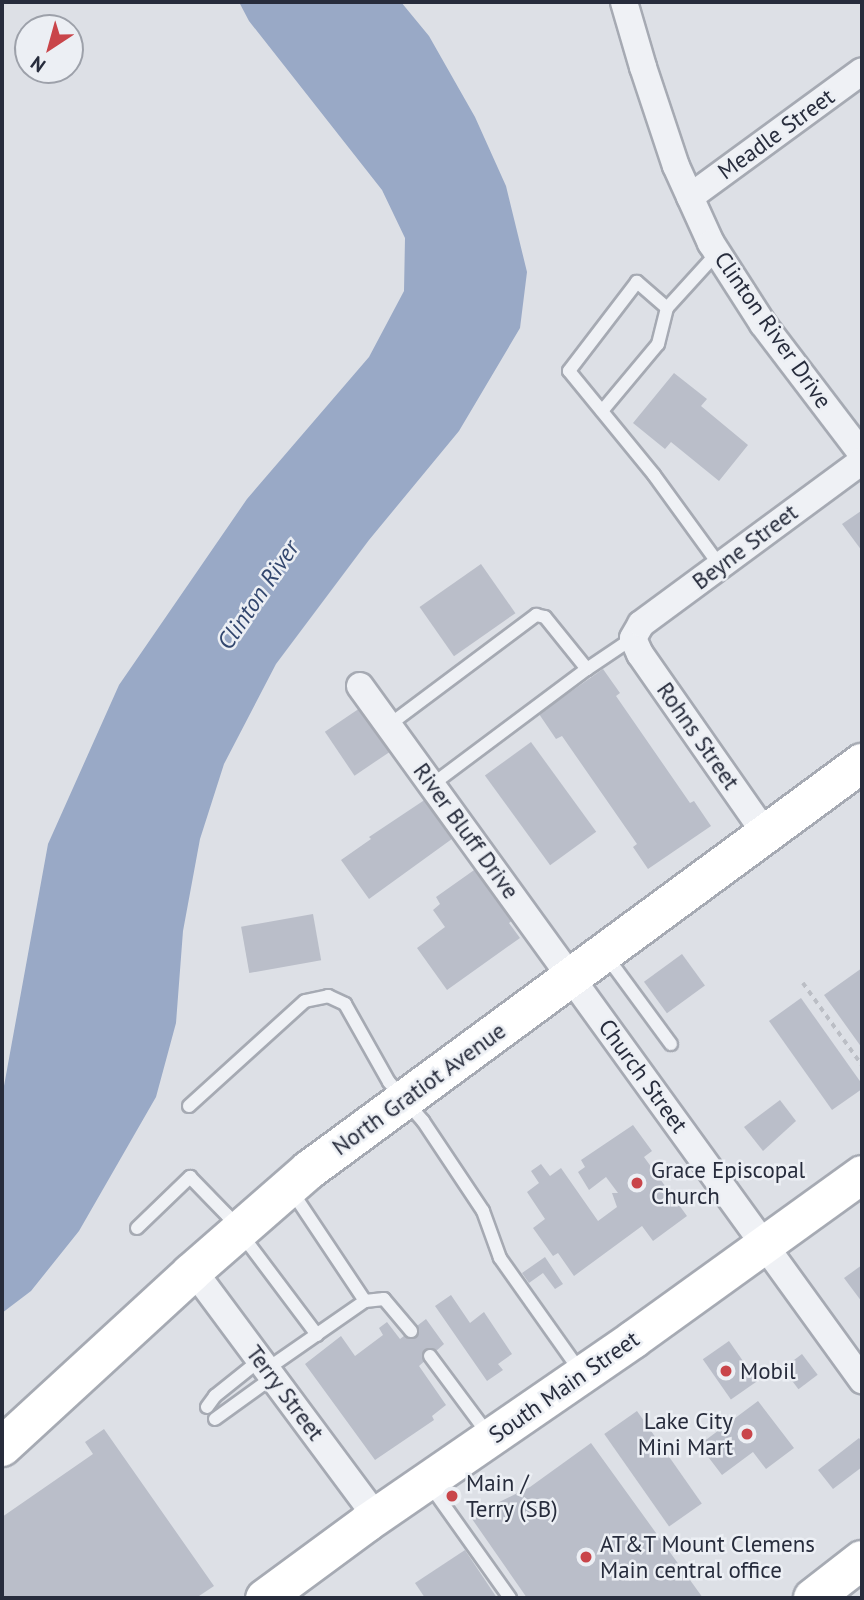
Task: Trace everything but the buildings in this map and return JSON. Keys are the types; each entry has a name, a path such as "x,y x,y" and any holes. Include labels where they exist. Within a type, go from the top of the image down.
{"main road":[{"name":"North Gratiot Avenue","path":"2,1447 193,1270 289,1187 862,763"},
{"path":"813,1598 862,1560"}],"street":[{"name":"Clinton River Drive","path":"624,2 654,102 690,197 717,253 764,324 862,454"},
{"name":"Meadle Street","path":"690,197 862,71"},
{"name":"Beyne Street","path":"633,638 641,624 862,461"},
{"name":"Rohns Street","path":"633,638 640,654 765,833"},
{"name":"River Bluff Drive","path":"360,686 571,977"},
{"name":"Church Street","path":"571,977 862,1380"},
{"name":"South Main Street","path":"264,1598 376,1516 582,1375 862,1174"},
{"name":"Terry Street","path":"193,1270 376,1516"}],"lane":[{"path":"602,411 658,344 667,308 717,253"},
{"path":"667,308 637,282 569,371 654,475 720,566"},
{"path":"389,725 536,615 545,617 587,669"},
{"path":"433,784 633,638"},
{"path":"604,953 671,1044"},
{"path":"189,1106 305,1001 328,996 345,1004 389,1082 423,1121 483,1211 500,1258 582,1375"},
{"path":"138,1228 190,1177 239,1231 317,1335"},
{"path":"289,1187 365,1301"},
{"path":"207,1407 215,1396 267,1369 365,1301 384,1299 411,1331"},
{"path":"430,1356 490,1437"},
{"path":"215,1419 267,1369"},
{"path":"426,1481 510,1598"}],"path":[{"path":"803,984 862,1065"}],"water":[{"name":"Clinton River","path":"239,2 401,2 429,36 475,117 506,186 527,272 520,328 459,431 369,540 276,664 224,764 200,839 183,931 176,1023 156,1097 79,1231 31,1291 2,1313 2,1097 48,844 119,685 247,499 369,357 404,291 405,238 382,190 249,21"}],"place":[{"name":"Grace Episcopal Church","path":"637,1183"},
{"name":"Mobil","path":"726,1371"},
{"name":"Lake City Mini Mart","path":"747,1434"},
{"name":"Main / Terry (SB)","path":"452,1496"},
{"name":"AT&T Mount Clemens Main central office","path":"586,1557"}]}
